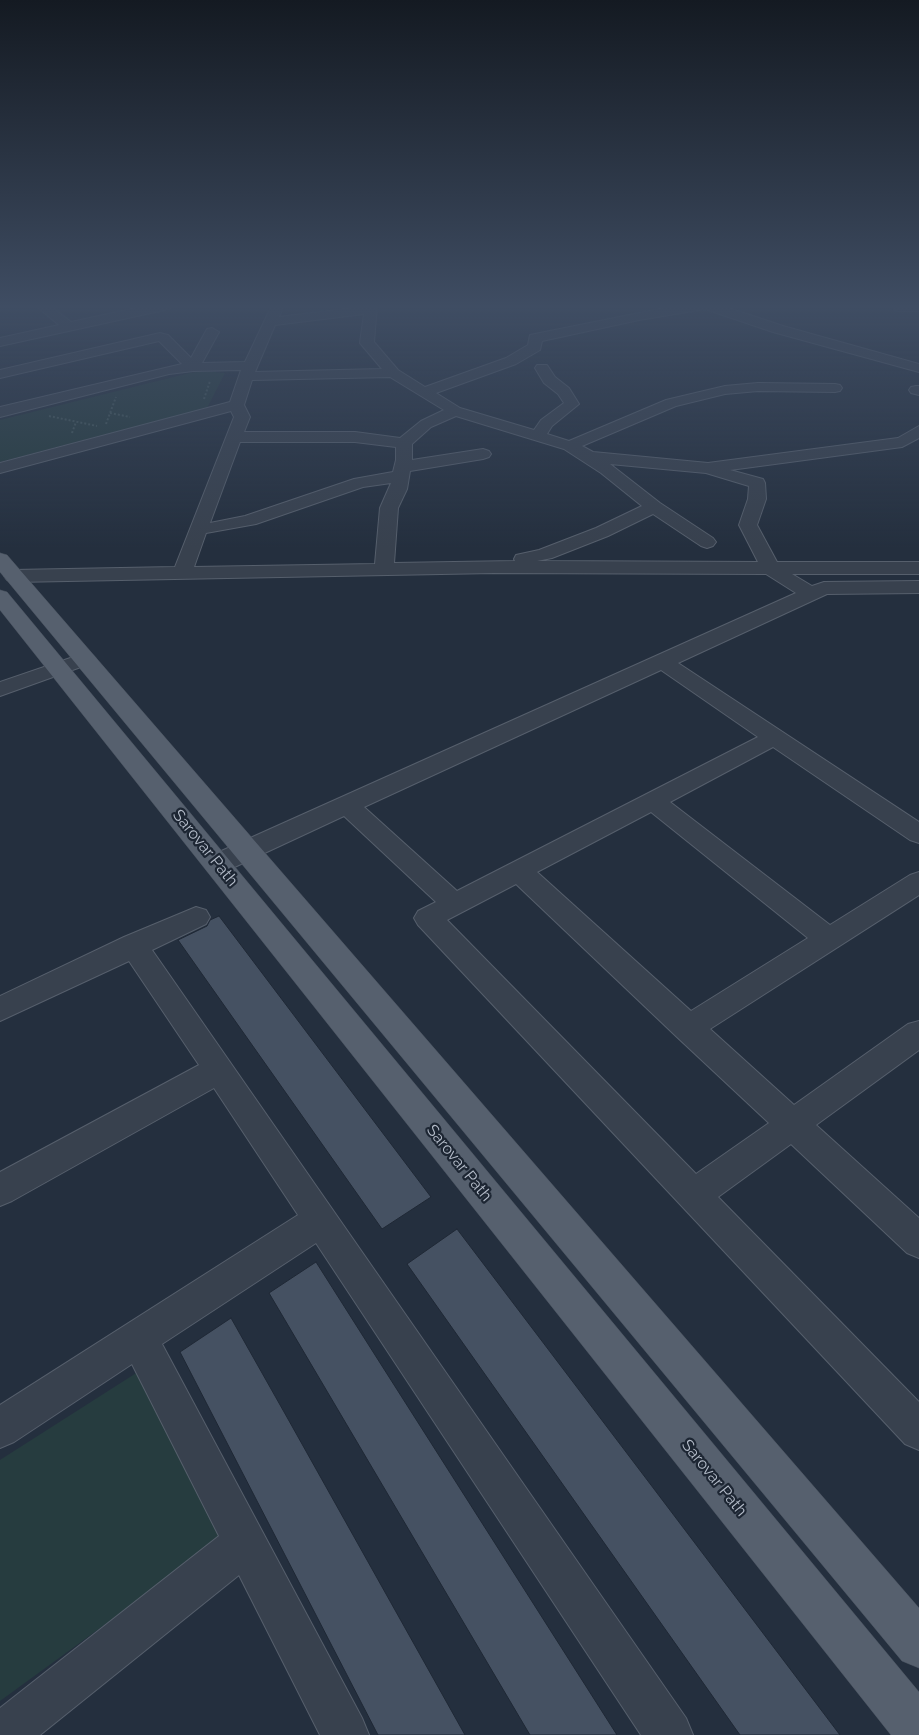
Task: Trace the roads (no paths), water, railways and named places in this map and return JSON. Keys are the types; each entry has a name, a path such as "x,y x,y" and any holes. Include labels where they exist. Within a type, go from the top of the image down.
{"main road":[{"name":"Sarovar Path","path":"0,559 85,659 232,857 919,1731"},
{"name":"Sarovar Path","path":"0,596 59,668 232,857 919,1644"}],"street":[{"path":"84,386 89,390"},
{"path":"0,412 105,386"},
{"path":"183,571 242,417 236,405 243,386"},
{"path":"414,386 455,410 570,446 607,469 654,507 707,542"},
{"path":"424,392 441,386"},
{"path":"538,436 546,423 572,404 564,390 558,386"},
{"path":"570,446 671,403 719,391 758,387 835,388"},
{"path":"0,468 236,405"},
{"path":"385,568 384,556 388,539 389,508 398,490 404,443 423,429 426,424 455,410"},
{"path":"234,437 355,437 367,440 404,443"},
{"path":"708,468 738,462 902,442 915,438"},
{"path":"199,528 214,528 250,520 360,483 483,454"},
{"path":"588,457 708,468 757,483 757,499 748,525 770,568 811,594"},
{"path":"494,567 545,554 602,532 654,507"},
{"path":"14,576 183,571 494,567 919,568"},
{"path":"232,857 824,588 919,587"},
{"path":"0,689 85,659"},
{"path":"661,661 919,834"},
{"path":"775,737 428,918 919,1430"},
{"path":"653,801 830,938"},
{"path":"347,805 456,905"},
{"path":"518,871 919,1241"},
{"path":"688,1028 919,882"},
{"path":"0,1009 196,917"},
{"path":"134,945 669,1735"},
{"path":"694,1195 919,1033"},
{"path":"0,1190 218,1070"},
{"path":"0,1428 320,1220"},
{"path":"138,1337 345,1735"},
{"path":"3,1735 245,1543"}]}
